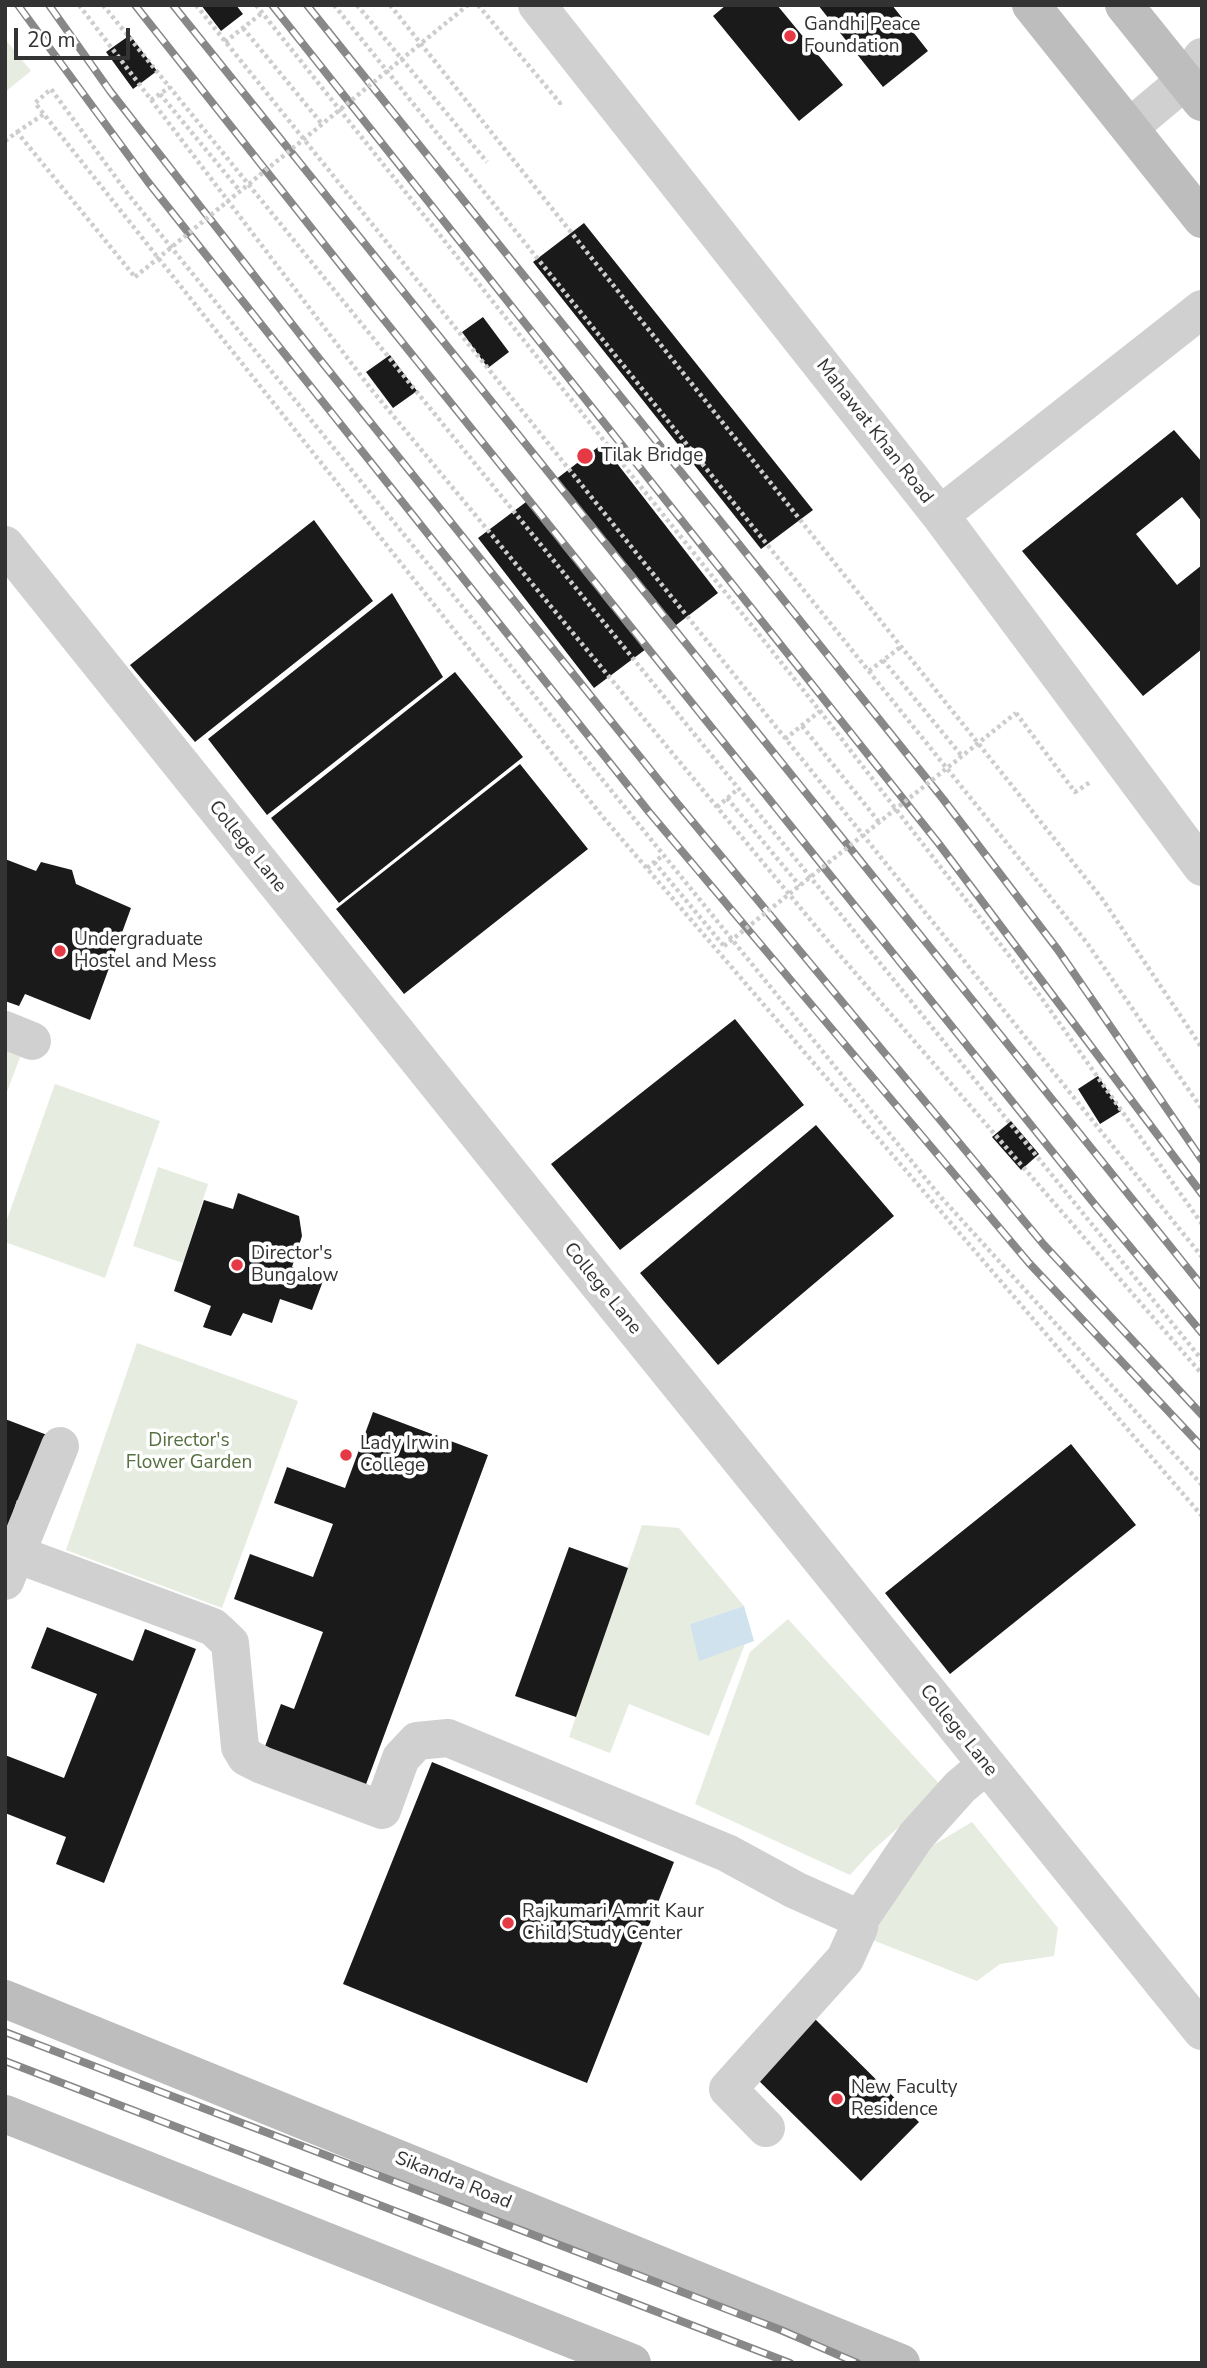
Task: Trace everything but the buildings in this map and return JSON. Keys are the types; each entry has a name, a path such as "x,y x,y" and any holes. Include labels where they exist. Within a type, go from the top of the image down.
{"main road":[{"path":"1031,5 1202,219"},
{"path":"1124,5 1197,80"},
{"name":"Sikandra Road","path":"5,1999 901,2363"},
{"path":"5,2114 632,2363"}],"street":[{"name":"Mahawat Khan Road","path":"537,5 940,515 1202,867"},
{"path":"1130,127 1197,80"},
{"path":"940,515 1202,309"},
{"name":"College Lane","path":"5,545 1202,2031"},
{"path":"60,1446 11,1568 213,1627 230,1643 240,1746 246,1757 382,1810 401,1758 417,1741 448,1738 727,1853 795,1890 860,1919"},
{"path":"766,2128 728,2089 845,1959 859,1928 860,1919 916,1836 960,1787 986,1765"}],"path":[{"path":"79,5 371,389 832,946 1202,1374"},
{"path":"103,5 1202,1360"},
{"path":"196,5 1202,1257"},
{"path":"256,5 820,711 1038,993 1202,1224"},
{"path":"334,5 1087,943 1202,1109"},
{"path":"357,5 487,162"},
{"path":"390,5 1102,900 1202,1048"},
{"path":"17,132 135,276 468,5"},
{"path":"478,5 560,103"},
{"path":"225,42 262,13"},
{"path":"243,28 322,124"},
{"path":"151,100 170,87"},
{"path":"1202,1485 939,1195 128,194 51,89 35,103 594,805 1202,1516"},
{"path":"160,94 240,191"},
{"path":"5,141 44,114"},
{"path":"869,671 902,646"},
{"path":"883,660 961,755"},
{"path":"785,739 820,711"},
{"path":"654,862 724,946 1016,713 1075,792"},
{"path":"802,726 879,822"},
{"path":"717,807 738,789"},
{"path":"727,799 800,886"},
{"path":"647,868 662,856"}],"green space":[{"path":"5,39 31,71 5,92"},
{"path":"5,1045 22,1052 5,1097"},
{"path":"55,1084 160,1121 105,1278 5,1242 5,1225"},
{"path":"158,1167 208,1184 183,1263 133,1246"},
{"name":"Director's Flower Garden","path":"137,1343 298,1401 222,1608 66,1550"},
{"path":"642,1525 679,1528 744,1606 690,1624 700,1660 745,1644 709,1736 629,1704 610,1753 569,1737"},
{"path":"788,1619 943,1788 872,1851 850,1875 695,1804 750,1652"},
{"path":"972,1822 1058,1928 1054,1956 1000,1964 977,1981 870,1939 930,1847"}],"water":[{"path":"744,1606 754,1641 699,1661 690,1624"}],"railway":[{"path":"18,5 148,182 649,812 1029,1263 1202,1447"},
{"path":"49,5 110,91 313,351 677,803 1044,1245 1202,1415"},
{"path":"135,5 377,311 1096,1206 1202,1333"},
{"path":"173,5 1202,1286"},
{"path":"272,5 939,844 1202,1194"},
{"path":"307,5 943,799 1058,950 1202,1160"},
{"path":"5,2032 781,2330 857,2363"},
{"path":"5,2061 790,2363"}],"place":[{"name":"Gandhi Peace Foundation","path":"790,36"},
{"name":"Tilak Bridge","path":"585,456"},
{"name":"Undergraduate Hostel and Mess","path":"60,951"},
{"name":"Director's Bungalow","path":"237,1265"},
{"name":"Lady Irwin College","path":"346,1455"},
{"name":"Rajkumari Amrit Kaur Child Study Center","path":"508,1923"},
{"name":"New Faculty Residence","path":"837,2099"}]}
